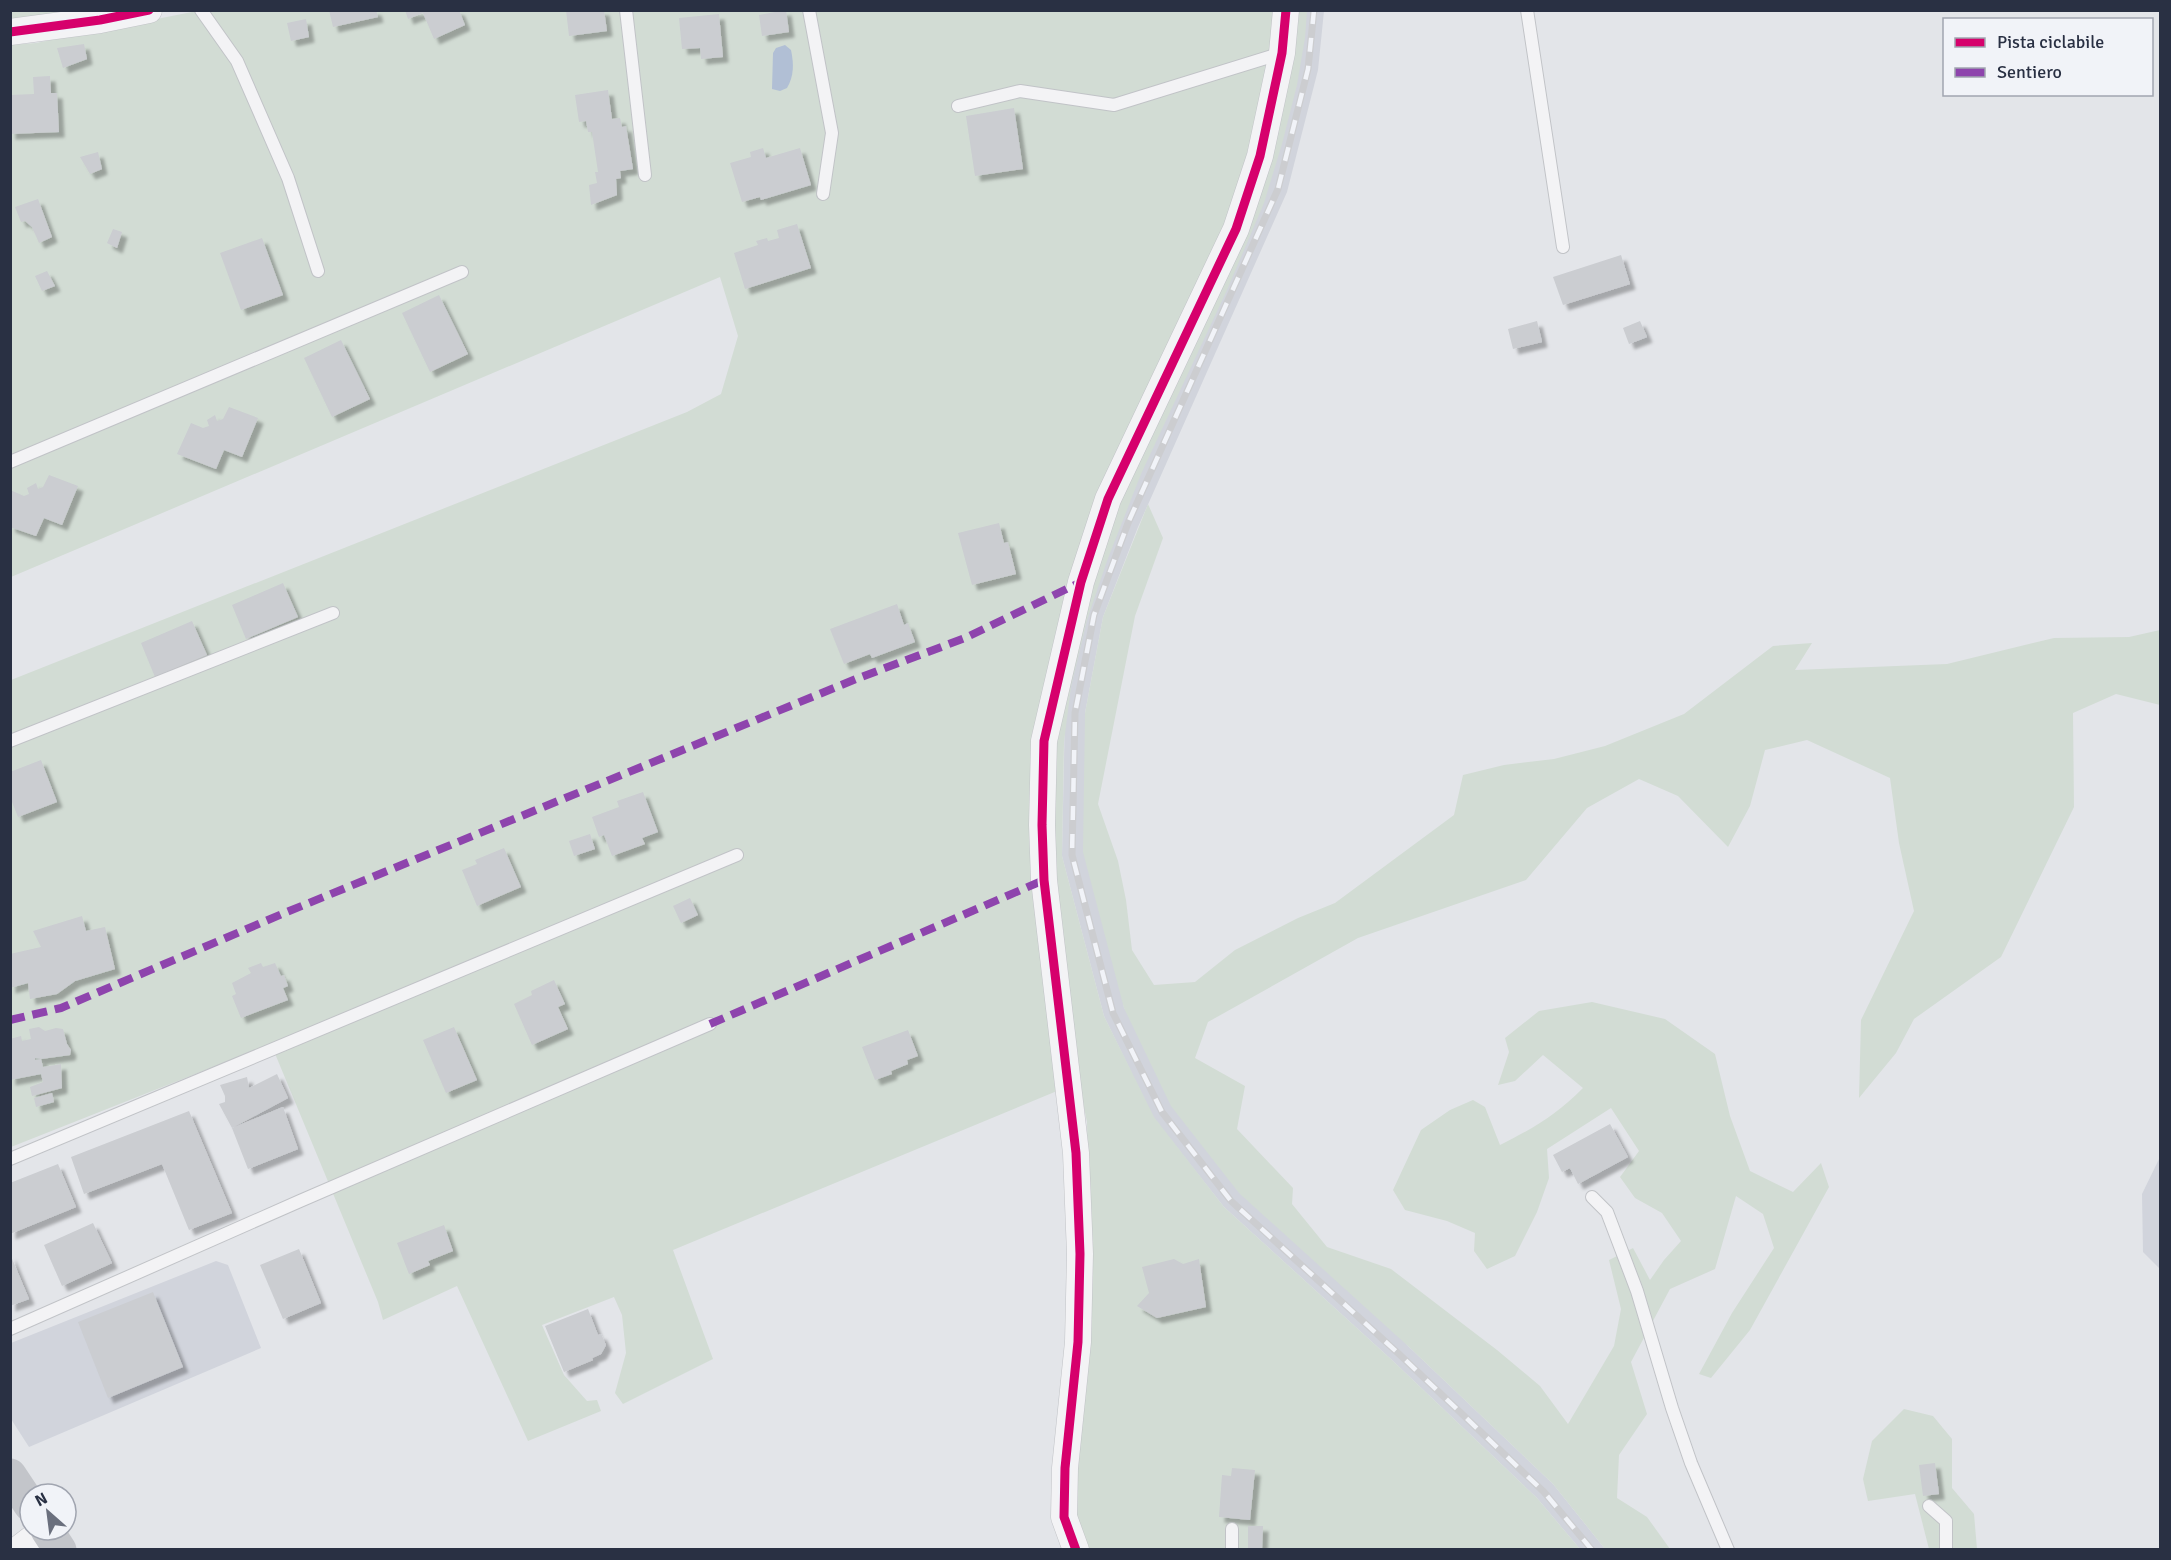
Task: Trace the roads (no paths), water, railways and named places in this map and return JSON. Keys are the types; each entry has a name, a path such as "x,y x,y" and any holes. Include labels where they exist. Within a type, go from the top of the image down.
{"street":[{"path":"10,32 149,10"},
{"path":"1076,1550 1064,1517 1065,1468 1078,1342 1080,1254 1076,1153 1044,880 1042,825 1044,741 1081,582 1108,499 1236,229 1260,156 1282,53 1286,10"}],"lane":[{"path":"201,10 237,61 288,178 318,271"},
{"path":"626,10 645,175"},
{"path":"809,10 832,133 823,194"},
{"path":"1527,10 1563,247"},
{"path":"958,106 1020,91 1114,105 1282,53"},
{"path":"10,462 462,272"},
{"path":"10,741 333,613"},
{"path":"10,1159 737,855"},
{"path":"10,1329 710,1024"},
{"path":"1592,1197 1607,1212 1638,1291 1691,1463 1728,1550"},
{"path":"1929,1506 1946,1521 1946,1550"},
{"path":"1232,1529 1232,1550"}],"water":[{"path":"785,45 791,50 793,70 787,88 780,91 772,89 773,53 776,48"}],"railway":[{"path":"1314,10 1308,69 1278,189 1128,523 1094,615 1075,713 1072,855 1113,1013 1162,1112 1231,1201 1399,1354 1544,1492 1592,1550"}]}
